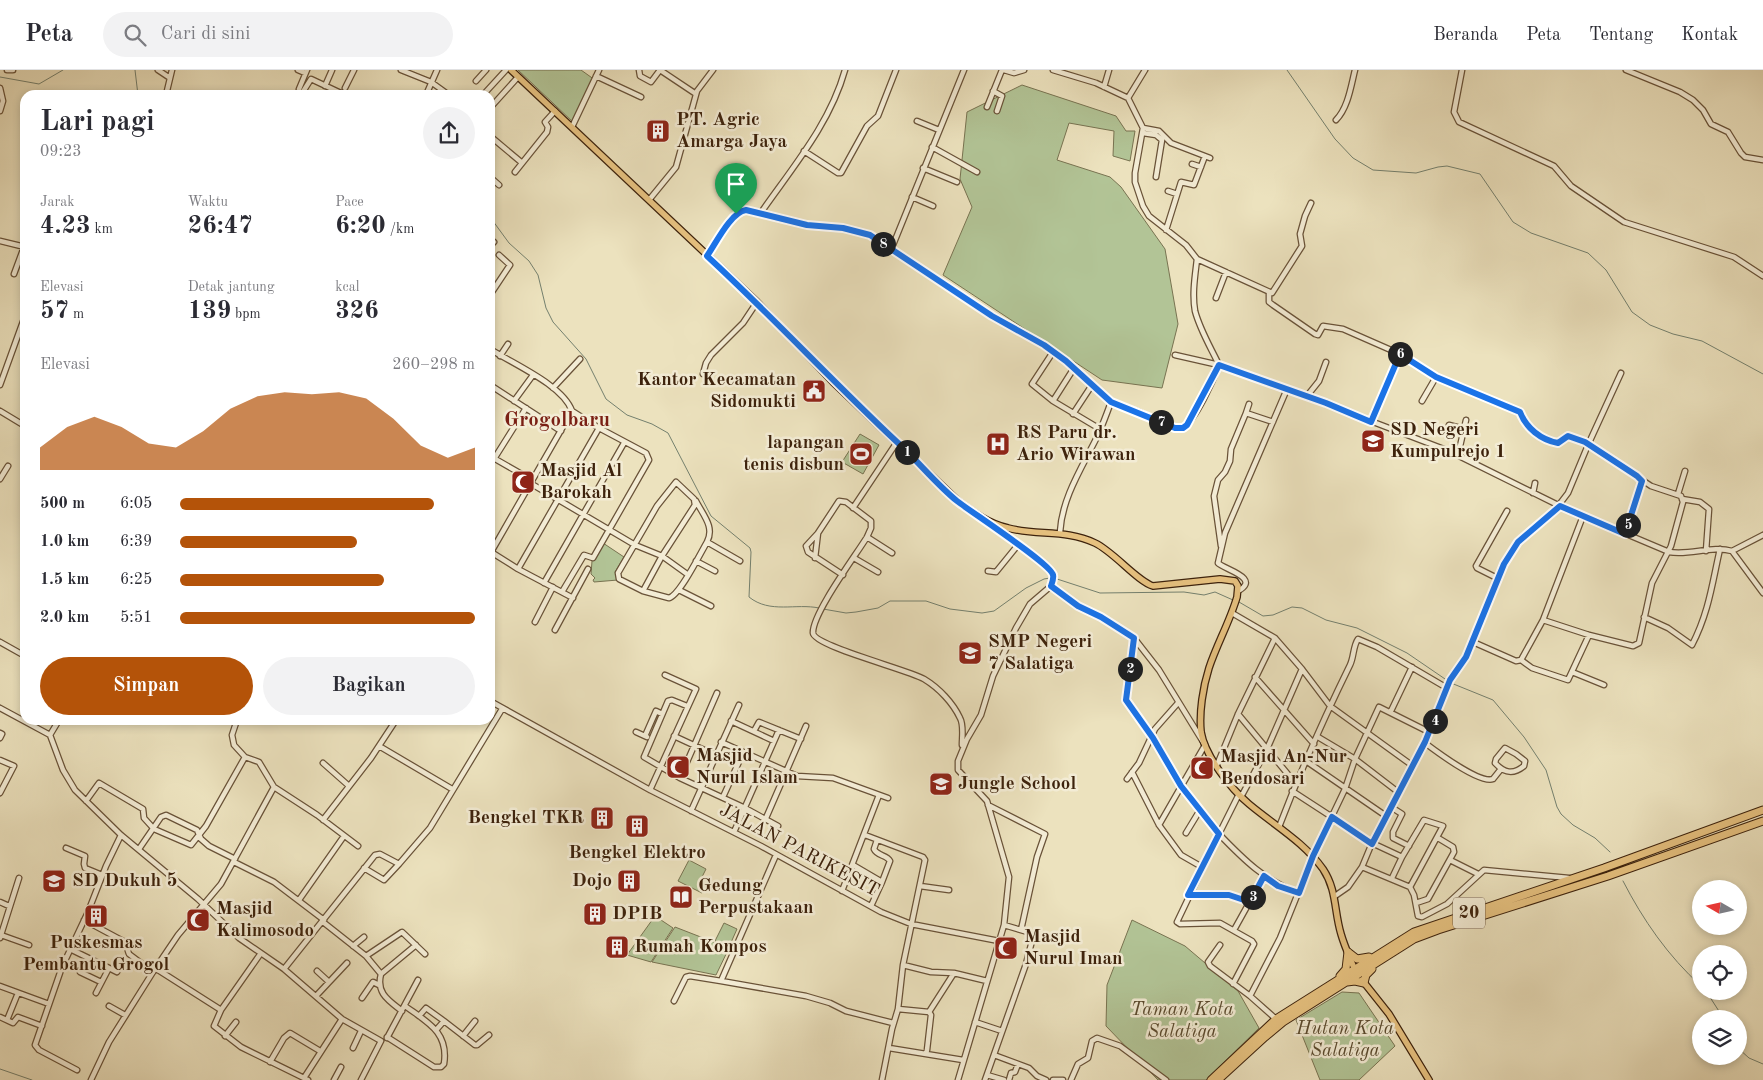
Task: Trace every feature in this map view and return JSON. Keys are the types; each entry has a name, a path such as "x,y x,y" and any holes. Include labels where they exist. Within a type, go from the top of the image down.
{"highway":[{"name":"20","path":"1384,954 1406,936 1431,925 1452,920 1763,810"},
{"name":"20","path":"1218,1080 1272,1031 1356,972 1384,954 1414,939 1763,821"},
{"path":"1571,878 1574,886"},
{"path":"1348,952 1353,958 1359,959 1384,954"},
{"path":"1336,985 1346,969 1348,952"},
{"path":"1336,985 1352,981 1364,983 1367,973 1384,954"},
{"name":"20","path":"1211,1080 1276,1019 1336,985"}],"main road":[{"path":"512,70 758,303 833,382 948,492 979,516 1009,529 1060,532 1084,538 1102,546 1146,583 1153,586 1233,579 1238,591 1235,605 1209,668 1205,684 1201,722 1205,745 1217,765 1240,795 1313,856 1325,873 1335,896 1338,923 1356,972 1389,1014 1429,1080"}],"street":[{"path":"7,70 13,70"},
{"path":"158,70 170,78"},
{"path":"167,90 172,70"},
{"path":"298,70 306,72 299,89"},
{"path":"325,86 332,70"},
{"path":"345,88 354,70"},
{"path":"401,70 431,82 442,90"},
{"path":"428,90 437,70"},
{"path":"476,81 486,70"},
{"path":"488,90 506,70"},
{"path":"572,127 599,70"},
{"path":"639,70 640,76 651,82 660,70 696,94"},
{"path":"649,200 676,167 696,94 713,70"},
{"path":"760,214 833,106 845,70"},
{"path":"804,151 841,173 867,126 878,116 896,70"},
{"path":"891,250 964,70"},
{"path":"986,107 1003,70 1021,72"},
{"path":"1053,70 1061,71 1104,87 1128,98 1143,130 1135,182 1148,216 1186,245 1197,259 1269,293 1274,292 1302,246 1300,234 1311,203"},
{"path":"1104,87 1109,70"},
{"path":"1128,98 1145,70"},
{"path":"1336,120 1347,98 1355,70"},
{"path":"1462,70 1454,112 1460,122 1554,166 1571,186 1624,222 1734,258 1763,276"},
{"path":"1626,70 1680,92 1693,100 1703,110 1711,124 1728,132 1745,157 1763,160"},
{"path":"596,76 641,97"},
{"path":"495,102 518,77"},
{"path":"304,90 311,79 334,90"},
{"path":"0,88 3,101 0,111"},
{"path":"993,91 1002,96 997,111"},
{"path":"514,172 547,132 548,127 545,122 555,111"},
{"path":"917,121 939,130"},
{"path":"1143,130 1159,131 1171,143 1210,158"},
{"path":"1143,130 1156,135 1162,140 1156,177"},
{"path":"495,140 522,162"},
{"path":"932,147 977,172"},
{"path":"1166,230 1179,182 1194,185 1205,156"},
{"path":"1192,164 1201,167"},
{"path":"923,168 957,182"},
{"path":"495,181 499,185"},
{"path":"1168,191 1177,194"},
{"path":"912,197 933,206"},
{"path":"707,256 736,214 746,210 807,225 843,228 870,235 992,316 1053,352 1074,368 1111,402 1140,412 1167,425 1183,428 1187,425 1219,365"},
{"path":"0,242 20,246"},
{"path":"495,288 510,267 509,263 499,255"},
{"path":"14,274 20,258"},
{"path":"1197,259 1194,295 1195,310 1219,365"},
{"path":"1216,298 1226,272"},
{"path":"1269,293 1270,302 1273,306 1316,334 1323,326 1343,328 1400,354 1436,377 1520,412 1523,420 1529,427 1543,438 1558,443 1566,436 1570,436 1630,471 1642,481 1678,494 1682,499 1700,502 1709,509 1706,551"},
{"path":"703,374 706,363 711,355 743,323 758,303"},
{"path":"0,384 20,330"},
{"path":"500,356 508,344"},
{"path":"1053,352 1032,384 1053,401 1100,429"},
{"path":"495,353 543,380 566,400 572,411 624,443 646,453 649,459 648,464 593,559 584,555 562,592"},
{"path":"1371,422 1400,354"},
{"path":"1176,355 1219,365 1428,442 1560,506 1669,552 1684,554 1720,549 1732,551 1763,535"},
{"path":"553,388 580,359"},
{"path":"1306,396 1316,385 1326,362"},
{"path":"1053,401 1074,368"},
{"path":"1335,896 1348,887 1362,867 1398,792 1425,742 1449,684 1476,643 1498,578 1518,542 1560,506 1568,493 1621,373"},
{"path":"514,401 533,375"},
{"path":"1422,401 1436,377"},
{"path":"1073,414 1092,385"},
{"path":"495,388 561,431"},
{"path":"1238,591 1243,588 1245,582 1243,577 1239,573 1221,566 1218,558 1231,519 1287,389"},
{"path":"1060,532 1060,521 1076,478 1111,402"},
{"path":"1221,548 1214,496 1218,480 1225,472 1230,460 1230,448 1249,404"},
{"path":"495,453 526,408"},
{"path":"0,411 20,423"},
{"path":"495,546 572,411"},
{"path":"1246,413 1273,422"},
{"path":"1458,455 1466,420"},
{"path":"1449,425 1464,429"},
{"path":"518,569 599,428"},
{"path":"853,508 897,442"},
{"path":"544,583 624,443"},
{"path":"495,459 531,481 556,500 635,545 662,556 687,574"},
{"path":"0,479 8,466"},
{"path":"1678,494 1685,471"},
{"path":"1625,534 1642,481"},
{"path":"675,483 678,483 696,501 710,526 710,535 707,542 673,597 669,598 643,590 618,576 657,506 675,483"},
{"path":"1533,493 1536,483"},
{"path":"1543,620 1589,635 1635,646 1639,643 1652,583 1669,552 1682,499"},
{"path":"843,575 815,558 808,552 806,546 839,501 842,500 871,520 871,528 867,537 854,558 818,614 813,631 814,636 818,640 917,675 937,688 960,718 962,748"},
{"path":"643,590 662,556 693,509 696,501"},
{"path":"1498,578 1476,566 1507,511"},
{"path":"958,1080 1004,925 1009,875 988,805 984,797 958,770 958,761 962,748 984,708 993,676 1027,608 1038,595 1051,586 1053,578 1050,570 1038,559 979,516"},
{"path":"1521,660 1543,620 1583,516"},
{"path":"815,558 818,532"},
{"path":"867,537 892,553"},
{"path":"707,542 740,562"},
{"path":"988,571 996,572 1018,545"},
{"path":"1644,617 1668,628 1692,645 1708,606 1720,549"},
{"path":"1732,551 1763,593"},
{"path":"495,555 572,598"},
{"path":"854,558 878,572"},
{"path":"696,561 715,571"},
{"path":"555,630 588,569"},
{"path":"1051,586 1078,606 1101,617 1134,638 1159,670 1205,745 1159,825"},
{"path":"535,622 553,587"},
{"path":"679,590 711,606"},
{"path":"1232,613 1275,638 1330,706 1413,766"},
{"path":"1476,643 1516,661 1521,660 1532,668 1565,680 1569,679 1589,635"},
{"path":"1134,638 1126,700 1153,738 1181,786 1219,834 1236,852 1278,886 1299,893"},
{"path":"1217,765 1238,714 1275,638"},
{"path":"1279,827 1292,792 1353,658 1358,639 1377,646 1412,667 1449,684"},
{"path":"0,642 20,653"},
{"path":"1391,711 1412,667"},
{"path":"1233,984 1254,944 1252,941 1220,923 1180,924 1177,922 1202,866 1286,711 1302,669"},
{"path":"1572,672 1604,685"},
{"path":"650,790 696,688 665,675"},
{"path":"1255,677 1314,744"},
{"path":"680,778 717,693"},
{"path":"687,706 668,701 645,757 680,778 766,818 778,826"},
{"path":"1127,779 1153,738 1156,729 1178,703"},
{"name":"JALAN PARIKESIT","path":"495,704 650,790 734,832 871,906 911,924 999,941"},
{"path":"691,811 739,705"},
{"path":"1250,996 1280,938 1313,856 1345,789 1355,759 1379,708 1382,707 1391,711 1429,732"},
{"path":"0,708 20,719"},
{"path":"495,720 502,709"},
{"path":"645,736 656,711 662,714"},
{"path":"1238,714 1296,784"},
{"path":"731,721 774,741"},
{"path":"754,731 758,722 801,739"},
{"path":"31,725 50,735 63,770 75,790 121,835 204,904 233,933 284,969 342,1019 381,1041"},
{"path":"50,735 56,725"},
{"path":"236,725 232,741 245,757 259,762 274,787 283,791 358,846"},
{"path":"323,820 350,786 393,725"},
{"path":"364,868 384,880 399,864 430,828 492,725"},
{"path":"766,818 806,726"},
{"path":"734,832 779,730"},
{"path":"636,732 651,739"},
{"path":"0,733 2,734 0,738"},
{"path":"674,736 715,755"},
{"path":"1318,737 1355,759 1398,792"},
{"path":"721,742 797,776 832,778 888,798"},
{"path":"1425,742 1461,767 1483,779 1492,780 1501,768"},
{"path":"379,746 452,789"},
{"path":"1505,748 1525,761 1524,766 1514,773 1501,768 1495,761 1505,748"},
{"path":"723,797 743,753"},
{"path":"86,801 98,783 143,809 144,818 154,829 188,845 193,844 206,826 245,757"},
{"path":"0,760 14,766 0,793"},
{"path":"1306,761 1386,816"},
{"path":"322,763 350,786"},
{"path":"1132,772 1159,825 1182,855 1202,866"},
{"path":"91,1080 99,1060 154,970 178,935 221,884 274,787"},
{"path":"1292,792 1372,844 1402,857"},
{"path":"842,891 879,795"},
{"path":"988,805 1045,834 1037,857 1021,930"},
{"path":"1391,807 1402,814 1393,832 1393,838 1409,846"},
{"path":"1186,833 1200,810"},
{"path":"139,849 161,817 166,815 194,828 209,846 269,878 366,956 381,974 380,985 386,998 402,1011"},
{"path":"1392,878 1424,820 1443,826 1410,887"},
{"path":"77,1070 37,1049 35,1045 70,949 121,835"},
{"path":"865,835 923,857 925,860 902,965 898,1009 893,1023 882,1080"},
{"path":"298,900 344,836"},
{"path":"1416,903 1428,899 1450,860 1454,848 1438,838"},
{"path":"871,906 890,861 888,858 875,852 876,840"},
{"path":"66,848 85,856 85,868 102,875"},
{"path":"284,969 377,854 399,864"},
{"path":"721,981 776,855"},
{"path":"1450,860 1478,874"},
{"path":"853,865 882,882"},
{"path":"1362,867 1410,887 1419,916 1422,917 1452,900 1478,874 1489,870 1571,878"},
{"path":"1234,930 1264,876"},
{"path":"19,878 2,921 1,934 29,945"},
{"path":"920,886 949,890"},
{"path":"1188,895 1229,895 1250,902"},
{"path":"0,902 9,906"},
{"path":"84,920 125,942 131,956 221,1010"},
{"path":"1004,925 1031,933 1033,938 986,1078 1004,1080"},
{"path":"366,956 400,932 425,954"},
{"path":"353,946 364,937"},
{"path":"381,974 416,945"},
{"path":"1220,945 1208,964 1250,996 1276,1019"},
{"path":"70,949 117,972"},
{"path":"260,953 221,1010 214,1026 226,1036 254,1055 306,1079 320,1051 342,1019"},
{"path":"316,996 347,963"},
{"path":"902,965 931,972 954,973 987,981"},
{"path":"96,993 109,968"},
{"path":"317,971 329,982"},
{"path":"80,972 102,982"},
{"path":"929,1012 954,973"},
{"path":"674,1001 686,977 690,976 806,996 830,1003 846,1011 893,1023"},
{"path":"361,1080 381,1041 387,1037 418,980"},
{"path":"362,998 374,982 380,985"},
{"path":"0,986 49,1004"},
{"path":"7,1020 18,993"},
{"path":"109,1006 125,1015"},
{"path":"387,1037 430,1065 441,1068 444,1064 444,1049 437,1029 405,1006"},
{"path":"419,1016 426,1008 476,1046 489,1035"},
{"path":"898,1009 929,1012"},
{"path":"926,1054 931,1018 929,1012"},
{"path":"0,1017 15,1022 18,1017 42,1026"},
{"path":"437,1029 444,1021"},
{"path":"463,1036 475,1021"},
{"path":"226,1036 236,1022"},
{"path":"975,1022 1002,1031"},
{"path":"353,1048 361,1031"},
{"path":"270,1062 284,1038 290,1033 320,1051"},
{"path":"1071,1080 1078,1064 1088,1058 1092,1041 1097,1038 1120,1046 1166,1080"},
{"path":"889,1048 963,1060"},
{"path":"994,1055 1032,1070 1037,1076 1046,1080"},
{"path":"1009,1080 1011,1073 1015,1072 1018,1064"},
{"path":"334,1080 341,1067"},
{"path":"1053,1080 1063,1080"}],"green space":[{"path":"518,70 581,70 595,80 574,123"},
{"path":"1022,85 1116,116 1126,131 1135,131 1130,161 1113,156 1114,131 1069,123 1057,160 1110,177 1121,187 1165,249 1178,324 1162,388 1102,380 943,275 972,207 960,179 967,112"},
{"name":"lapangan tenis disbun","path":"860,434 879,445 863,474 842,462"},
{"path":"603,543 624,557 615,572 618,580 594,582 595,578 591,574 592,561"},
{"path":"689,860 706,869 699,883 705,887 702,893 678,881"},
{"path":"655,916 673,928 651,962 627,955"},
{"name":"Taman Kota Salatiga","path":"1132,920 1185,946 1238,991 1259,1028 1206,1080 1158,1080 1106,1026 1107,985"},
{"path":"724,923 737,929 729,947 715,941"},
{"path":"675,927 729,948 716,975 652,962"},
{"name":"Hutan Kota Salatiga","path":"1342,992 1359,993 1395,1046 1359,1080 1320,1080 1296,1020"}],"waterway":[{"path":"0,77 39,84 63,70"},
{"path":"135,70 137,90"},
{"path":"1287,70 1335,139 1353,158 1373,170 1416,173 1447,166 1480,174 1513,222 1531,233 1588,253 1606,270 1632,312 1650,325 1673,334 1702,341 1763,374"},
{"path":"495,224 509,243 529,261 538,275 546,308 553,322 586,359 606,399 627,415 652,424 668,433 711,516 750,548 749,597 757,602 774,607 819,608"},
{"path":"823,609 846,613 878,608 890,601 926,601 950,609 982,613 994,611 1026,588 1050,578"},
{"path":"1054,578 1100,593 1184,592 1204,595 1215,592 1233,600"},
{"path":"1239,602 1263,616 1273,615 1292,607 1302,608 1326,620 1357,628 1407,653 1448,681"},
{"path":"1451,683 1493,700 1524,737 1546,770 1557,807 1561,814 1573,825 1595,838 1610,852"},
{"path":"1623,881 1657,937 1692,977"},
{"path":"1712,1000 1718,1010"},
{"path":"1747,1056 1763,1064"},
{"path":"0,1069 32,1080"}],"place":[{"name":"PT. Agric Amarga Jaya","path":"658,131"},
{"name":"Kantor Kecamatan Sidomukti","path":"814,391"},
{"name":"SD Negeri Kumpulrejo 1","path":"1373,441"},
{"name":"RS Paru dr. Ario Wirawan","path":"998,444"},
{"name":"lapangan tenis disbun","path":"861,454"},
{"name":"Masjid Al Barokah","path":"523,482"},
{"name":"SMP Negeri 7 Salatiga","path":"970,653"},
{"name":"Masjid Nurul Islam","path":"678,767"},
{"name":"Masjid An-Nur Bendosari","path":"1202,768"},
{"name":"Jungle School","path":"941,784"},
{"name":"Bengkel TKR","path":"602,818"},
{"name":"Bengkel Elektro","path":"637,826"},
{"name":"SD Dukuh 5","path":"54,881"},
{"name":"Dojo","path":"629,881"},
{"name":"Gedung Perpustakaan","path":"681,897"},
{"name":"DPIB","path":"595,914"},
{"name":"Puskesmas Pembantu Grogol","path":"96,916"},
{"name":"Masjid Kalimosodo","path":"198,920"},
{"name":"Rumah Kompos","path":"617,947"},
{"name":"Masjid Nurul Iman","path":"1006,948"}],"district":[{"name":"Grogolbaru","path":"557,420"}],"route":[{"path":"746,210 807,225 843,228 870,235 992,316 1044,345 1066,361 1111,402 1140,412 1175,428 1183,428 1187,425 1219,365 1326,403 1371,422 1400,354 1436,377 1520,412 1523,420 1529,427 1543,438 1558,443 1565,437 1570,436 1583,441 1637,476 1642,481 1625,534 1560,506 1518,542 1504,564 1466,657 1450,680 1440,710 1425,742 1372,844 1332,817 1313,856 1299,893 1278,886 1264,876 1250,902 1229,895 1188,895 1219,834 1181,786 1153,738 1126,700 1134,638 1101,617 1078,606 1051,586 1053,575 1050,570 948,492 833,382 757,302 707,256 736,214 746,210"}]}
